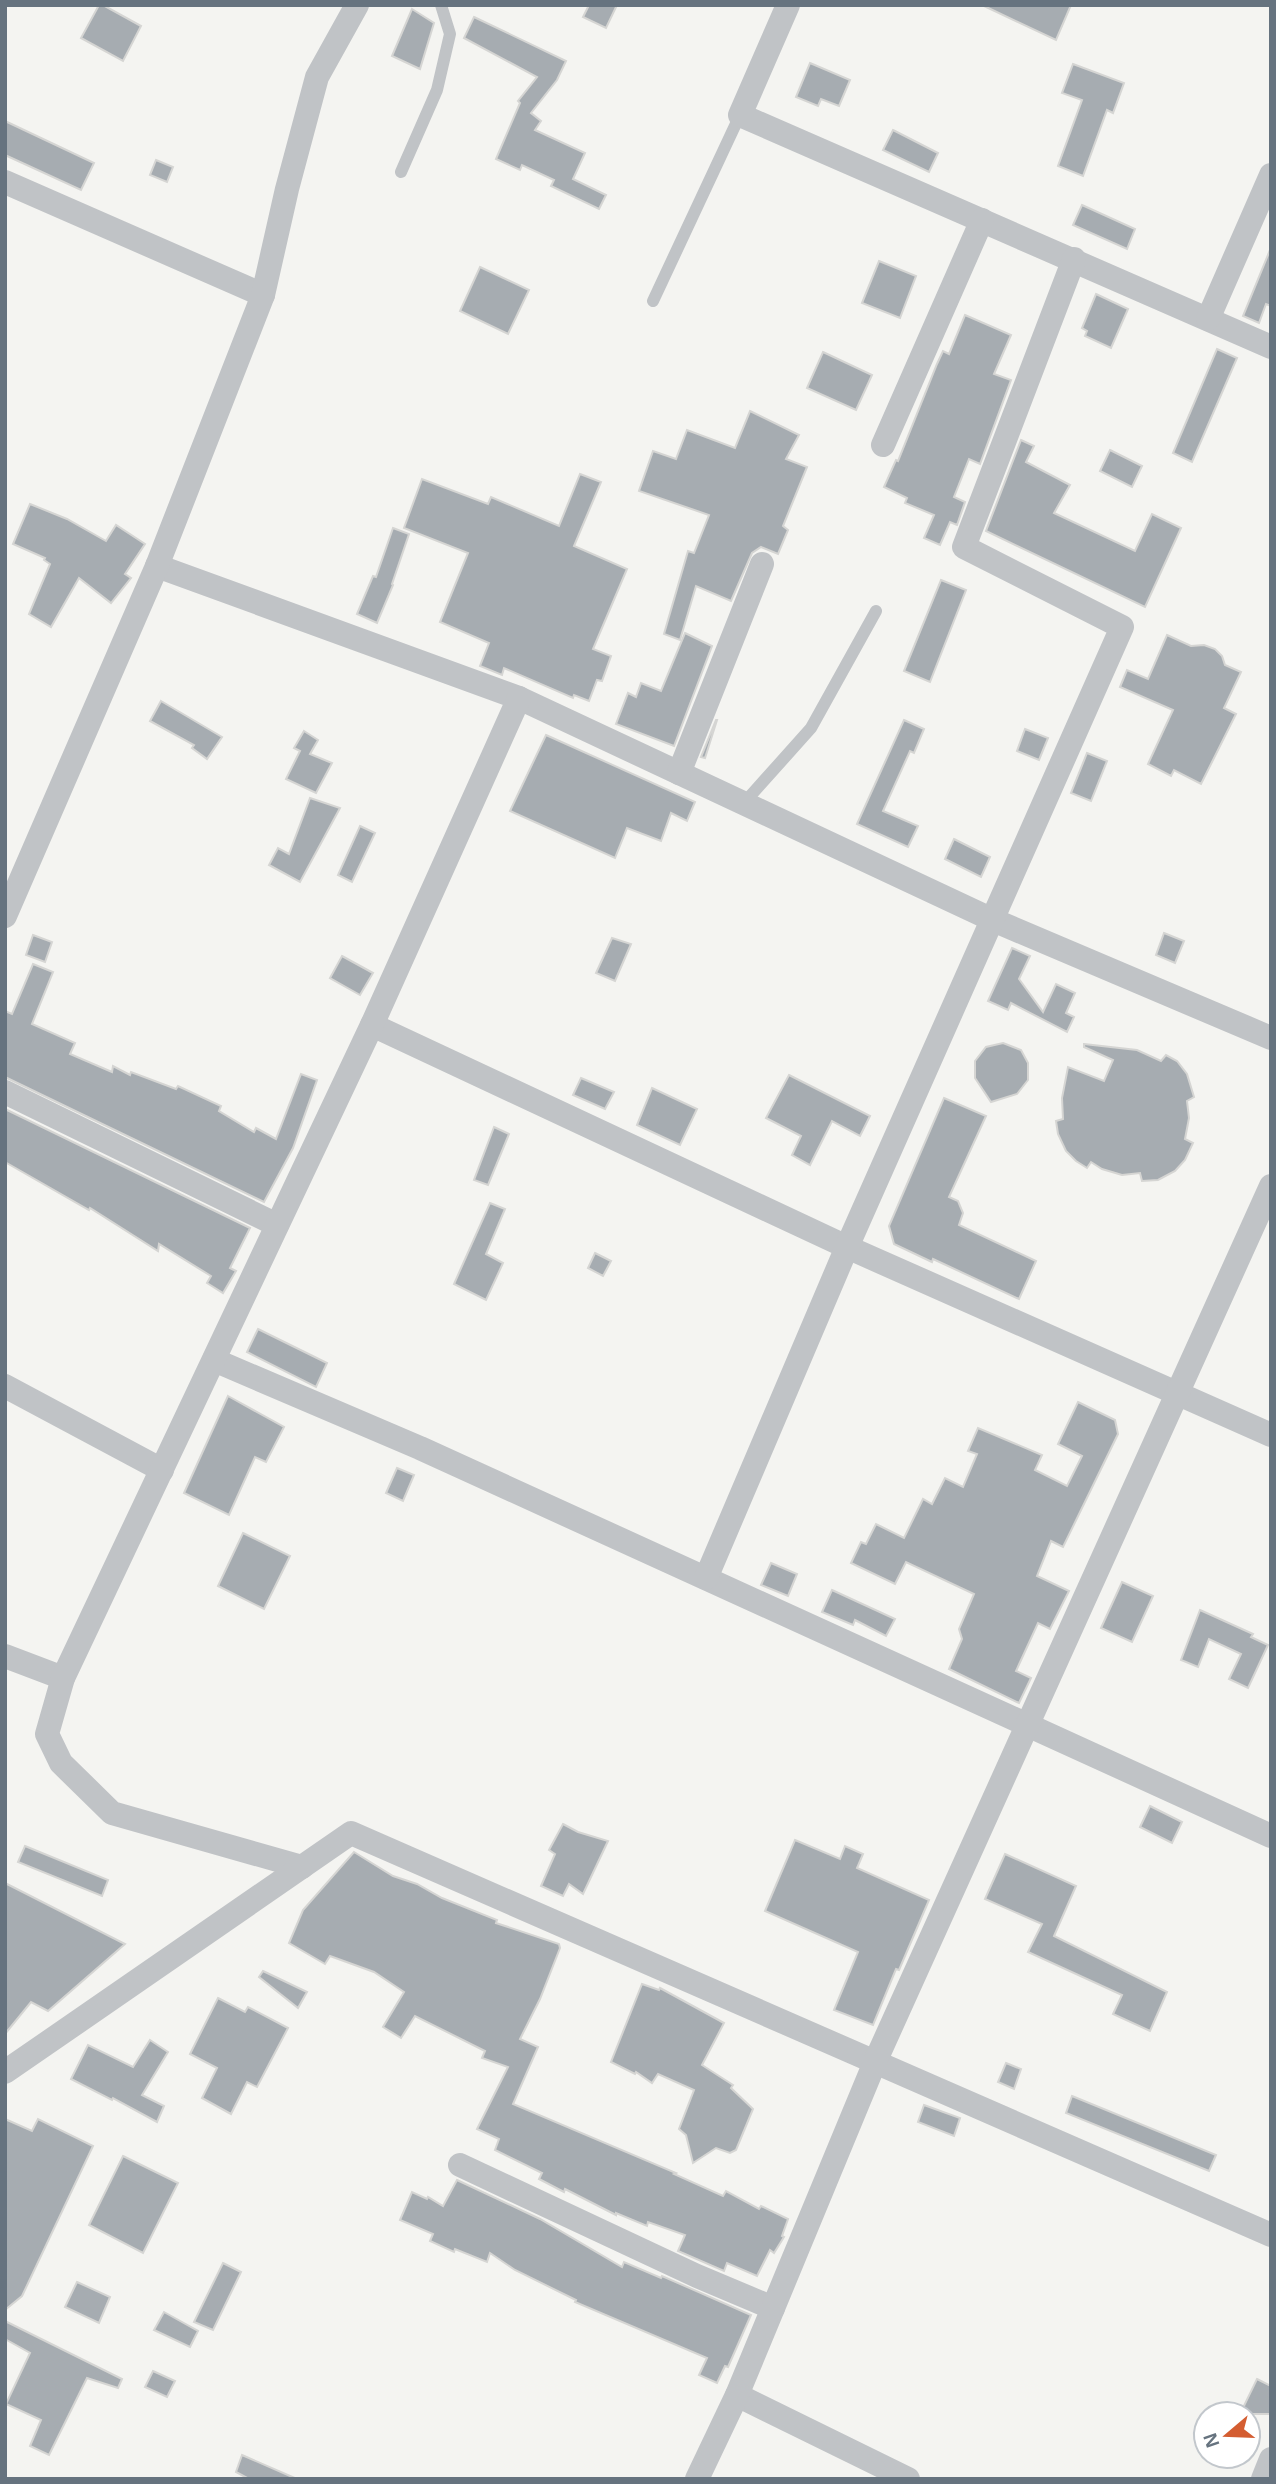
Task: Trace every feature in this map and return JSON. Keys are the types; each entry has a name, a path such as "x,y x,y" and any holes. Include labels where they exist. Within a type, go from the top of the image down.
{"street":[{"path":"5,916 157,566 263,295 287,189 317,77 357,5"},
{"path":"788,5 740,115 1271,347"},
{"path":"1208,319 1271,175"},
{"path":"5,182 263,295"},
{"path":"883,445 982,220"},
{"path":"706,1578 847,1247 1122,627 964,547 1073,260"},
{"path":"679,773 762,564"},
{"path":"157,566 519,698 993,920 1271,1038"},
{"path":"302,1867 112,1813 61,1763 47,1734 63,1678 372,1025 519,698"},
{"path":"372,1025 847,1247 1271,1435"},
{"path":"5,1092 277,1225"},
{"path":"696,2479 737,2395 875,2062 1271,1186"},
{"path":"214,1360 420,1448 1271,1836"},
{"path":"5,1386 162,1470"},
{"path":"5,1656 63,1678"},
{"path":"5,2072 351,1833 1271,2235"},
{"path":"460,2165 697,2276 773,2308"},
{"path":"737,2395 908,2479"},
{"path":"1262,2479 1271,2459"}],"lane":[{"path":"401,172 437,90 450,34 441,5"},
{"path":"653,301 740,115"},
{"path":"744,803 811,728 876,611"}],"building":[{"path":"99,5 141,26 123,61 81,38"},
{"path":"589,5 617,5 606,28 583,17"},
{"path":"982,5 1071,5 1056,40"},
{"path":"412,9 434,23 420,69 392,56"},
{"path":"474,17 566,61 557,80 531,113 541,121 535,130 585,153 573,179 606,195 599,209 551,186 554,180 522,165 520,170 496,159 520,103 518,101 537,77 464,38"},
{"path":"810,63 850,80 839,106 821,99 818,106 796,97"},
{"path":"1073,64 1124,83 1113,113 1107,110 1083,176 1058,166 1082,100 1062,93"},
{"path":"5,121 94,163 81,190 5,155"},
{"path":"893,130 938,153 929,172 883,150"},
{"path":"156,160 173,167 167,182 150,175"},
{"path":"1082,205 1135,229 1127,249 1073,225"},
{"path":"1270,250 1271,306 1266,304 1259,323 1243,316"},
{"path":"879,261 916,276 900,318 862,303"},
{"path":"480,267 529,290 508,334 460,311"},
{"path":"1096,294 1128,309 1111,348 1085,336 1087,331 1082,328"},
{"path":"965,315 1011,335 994,374 1011,380 980,464 969,459 954,497 965,502 957,525 950,522 940,545 924,538 934,515 905,503 907,498 884,487 896,460 898,461 943,351 949,354"},
{"path":"1217,349 1237,358 1192,462 1173,453"},
{"path":"823,352 872,375 856,410 807,388"},
{"path":"750,411 799,435 786,459 807,467 783,526 788,530 778,554 761,547 752,553 731,601 696,586 680,640 664,634 688,551 694,553 709,515 639,491 653,451 676,459 687,430 735,448"},
{"path":"1021,440 1034,446 1026,462 1070,485 1054,513 1135,551 1152,514 1181,528 1145,607 986,531"},
{"path":"1110,450 1142,466 1132,487 1100,471"},
{"path":"580,474 601,482 574,546 627,569 593,649 611,656 602,681 597,680 589,701 574,695 573,698 504,668 502,675 480,666 489,643 440,622 468,553 404,528 422,479 488,504 491,497 559,526"},
{"path":"30,504 67,519 106,541 116,525 145,544 125,574 131,578 111,603 79,578 51,627 29,614 50,564 45,558 13,544"},
{"path":"393,528 409,534 393,585 377,623 357,614 373,576 376,577"},
{"path":"941,580 966,590 930,682 904,671"},
{"path":"685,633 712,646 674,746 616,724 628,693 636,697 641,683 661,691"},
{"path":"1167,635 1191,646 1204,645 1215,649 1222,656 1225,665 1241,672 1224,708 1236,714 1201,784 1174,770 1171,776 1148,764 1173,710 1120,687 1127,670 1148,679"},
{"path":"161,701 222,737 207,759 192,748 194,745 150,721"},
{"path":"716,720 705,758 701,757"},
{"path":"904,720 924,729 914,753 910,751 883,811 918,826 908,847 857,824"},
{"path":"1025,729 1048,738 1039,760 1017,751"},
{"path":"304,731 318,740 310,754 332,763 316,793 286,779 300,751 294,748"},
{"path":"546,735 695,802 687,821 671,813 661,841 627,828 615,858 510,811"},
{"path":"1087,753 1107,761 1091,801 1071,793"},
{"path":"310,798 340,808 300,882 269,865 278,848 289,854"},
{"path":"360,826 375,833 352,882 338,875"},
{"path":"954,839 990,857 981,877 945,859"},
{"path":"1164,933 1184,941 1175,963 1156,955"},
{"path":"33,935 52,942 45,962 26,955"},
{"path":"612,938 631,944 615,981 596,973"},
{"path":"1012,948 1030,956 1019,979 1043,1012 1056,984 1075,993 1066,1013 1074,1017 1067,1032 1011,1003 1008,1010 988,1001"},
{"path":"342,956 373,973 360,995 330,978"},
{"path":"33,964 53,972 32,1024 75,1043 70,1054 112,1072 113,1066 130,1075 131,1072 176,1089 178,1086 221,1106 219,1111 254,1132 256,1128 276,1139 301,1074 317,1080 293,1148 264,1202 5,1077 5,1011 12,1014"},
{"path":"1003,1043 1021,1050 1028,1063 1028,1080 1017,1094 991,1102 975,1078 975,1061 986,1047"},
{"path":"1084,1044 1137,1050 1161,1061 1166,1055 1177,1061 1187,1074 1194,1097 1187,1101 1189,1118 1185,1139 1193,1143 1185,1160 1175,1171 1158,1180 1142,1181 1140,1173 1122,1175 1102,1169 1091,1162 1087,1168 1066,1151 1058,1134 1056,1121 1063,1119 1062,1098 1068,1067 1104,1081 1113,1060 1084,1047"},
{"path":"789,1075 870,1116 860,1136 832,1121 810,1165 792,1155 801,1136 766,1118"},
{"path":"581,1078 614,1092 605,1109 573,1095"},
{"path":"652,1088 697,1109 680,1145 637,1125"},
{"path":"944,1098 986,1116 949,1197 958,1201 963,1213 959,1225 1036,1261 1019,1299 894,1244 889,1226"},
{"path":"5,1109 250,1228 230,1268 236,1271 223,1293 207,1283 211,1276 159,1244 158,1251 90,1208 89,1210 5,1162"},
{"path":"494,1127 509,1134 488,1185 474,1180"},
{"path":"490,1203 505,1209 486,1254 503,1263 486,1300 454,1284"},
{"path":"595,1253 611,1261 603,1276 588,1268"},
{"path":"258,1329 327,1363 316,1387 247,1352"},
{"path":"228,1396 284,1427 266,1462 255,1457 229,1515 184,1493"},
{"path":"1078,1402 1115,1420 1118,1434 1063,1547 1051,1541 1037,1576 1069,1591 1050,1629 1038,1623 1016,1671 1031,1678 1019,1703 949,1669 962,1639 959,1629 974,1594 906,1562 895,1584 851,1563 861,1542 866,1544 876,1524 904,1538 923,1499 932,1504 945,1478 963,1487 977,1454 968,1451 978,1428 1042,1455 1035,1470 1067,1486 1082,1456 1058,1444"},
{"path":"397,1468 414,1475 403,1501 386,1493"},
{"path":"243,1533 290,1556 264,1609 218,1586"},
{"path":"771,1563 797,1574 788,1596 761,1585"},
{"path":"1122,1582 1153,1596 1132,1642 1101,1628"},
{"path":"832,1590 895,1619 886,1636 855,1620 853,1625 822,1612"},
{"path":"1200,1610 1253,1634 1251,1637 1268,1645 1248,1688 1229,1679 1241,1654 1209,1639 1198,1667 1181,1660"},
{"path":"1150,1806 1182,1822 1172,1843 1140,1827"},
{"path":"563,1824 578,1832 608,1841 583,1894 569,1884 563,1896 541,1886 555,1854 549,1850"},
{"path":"795,1840 840,1859 845,1846 863,1854 857,1868 929,1900 873,2025 834,2010 858,1952 765,1911"},
{"path":"25,1846 108,1880 102,1896 18,1862"},
{"path":"354,1852 393,1876 497,1920 496,1923 559,1944 560,1948 540,1999 520,2039 538,2047 513,2104 676,2173 674,2174 723,2196 726,2191 759,2209 761,2206 788,2219 782,2236 784,2237 774,2253 770,2250 757,2276 727,2263 724,2271 678,2251 685,2235 648,2222 647,2226 616,2215 565,2189 564,2192 539,2179 542,2173 495,2150 499,2139 477,2129 508,2067 482,2058 485,2051 415,2016 401,2038 383,2027 404,1992 374,1972 330,1956 325,1964 289,1943 303,1910"},
{"path":"1005,1854 1076,1886 1054,1936 1167,1992 1150,2031 1113,2014 1122,1995 1028,1952 1042,1924 985,1899"},
{"path":"5,1883 125,1944 48,2011 31,2002 5,2034"},
{"path":"263,1971 307,1992 298,2008 259,1977"},
{"path":"642,1984 659,1990 660,1988 724,2023 702,2065 733,2085 731,2088 753,2109 736,2150 730,2153 716,2148 693,2163 686,2135 679,2129 694,2090 658,2074 652,2083 636,2072 635,2074 611,2062"},
{"path":"218,1998 245,2012 248,2007 288,2028 257,2087 247,2082 231,2114 202,2098 217,2068 190,2054"},
{"path":"150,2040 168,2052 142,2095 164,2106 157,2122 71,2079 88,2045 133,2067"},
{"path":"1006,2063 1021,2069 1014,2089 998,2082"},
{"path":"1072,2096 1216,2155 1209,2171 1066,2113"},
{"path":"924,2105 960,2118 954,2136 918,2122"},
{"path":"5,2119 32,2131 38,2119 93,2146 22,2296 5,2310"},
{"path":"123,2156 178,2183 143,2253 89,2225"},
{"path":"457,2180 540,2219 622,2267 624,2262 661,2278 662,2276 751,2315 728,2367 725,2366 717,2383 699,2375 707,2358 575,2302 576,2300 515,2270 490,2253 487,2262 455,2249 454,2252 430,2241 433,2234 400,2220 412,2192 443,2206"},
{"path":"223,2263 241,2272 213,2330 194,2322"},
{"path":"77,2282 110,2297 99,2323 65,2307"},
{"path":"164,2312 198,2331 190,2347 154,2330"},
{"path":"5,2321 122,2379 118,2388 87,2378 49,2455 30,2446 41,2420 6,2404 30,2353 5,2339"},
{"path":"153,2371 175,2381 167,2397 145,2387"},
{"path":"1257,2379 1271,2386 1271,2414 1262,2414 1262,2400 1247,2400"},
{"path":"242,2455 297,2479 249,2479 236,2472"}]}
